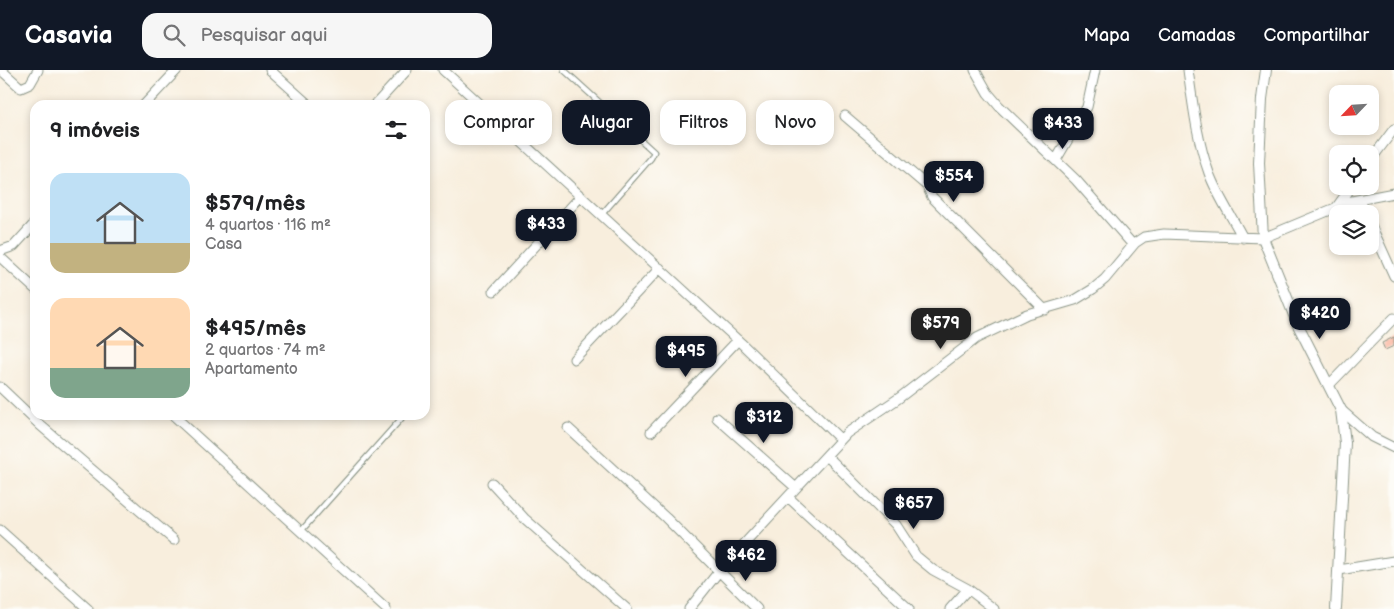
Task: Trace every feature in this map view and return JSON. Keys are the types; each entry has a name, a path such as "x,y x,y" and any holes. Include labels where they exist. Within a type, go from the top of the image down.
{"street":[{"path":"1,70 21,88 30,84 38,70"},
{"path":"149,100 177,70"},
{"path":"270,70 301,100"},
{"path":"380,100 407,70"},
{"path":"443,70 738,340 840,439"},
{"path":"975,70 988,93 999,106 1056,160 1133,245"},
{"path":"1056,160 1087,107 1095,70"},
{"path":"1188,70 1204,158 1218,192 1243,238"},
{"path":"1266,70 1262,99 1259,163 1263,238 1298,325 1341,410 1345,443 1340,570 1336,609"},
{"path":"845,116 927,186 932,197 1046,310"},
{"path":"1379,149 1394,129"},
{"path":"1345,205 1394,193"},
{"path":"494,291 582,196"},
{"path":"1360,200 1362,205"},
{"path":"689,609 720,570 827,456 840,439 899,398 960,349 977,338 1027,314 1075,300 1105,279 1133,245 1152,234 1263,238 1329,211"},
{"path":"0,252 14,246 30,228"},
{"path":"1379,243 1394,276"},
{"path":"0,258 30,285"},
{"path":"574,359 660,268"},
{"path":"1330,385 1394,318"},
{"path":"651,432 738,340"},
{"path":"0,387 30,416"},
{"path":"1341,410 1372,437 1394,448"},
{"path":"717,418 796,488"},
{"path":"35,420 174,540"},
{"path":"179,420 386,609"},
{"path":"568,428 720,570 757,609"},
{"path":"827,456 896,525 916,556 947,579 968,589 994,609"},
{"path":"492,483 524,518 627,609"},
{"path":"788,497 910,609"},
{"path":"0,530 88,609"},
{"path":"1340,570 1394,561"},
{"path":"950,609 968,589"}],"lane":[{"path":"564,70 654,152 651,158 602,214"},
{"path":"301,531 400,420"}],"building":[{"path":"1394,337 1394,346 1385,350 1382,343"}]}
